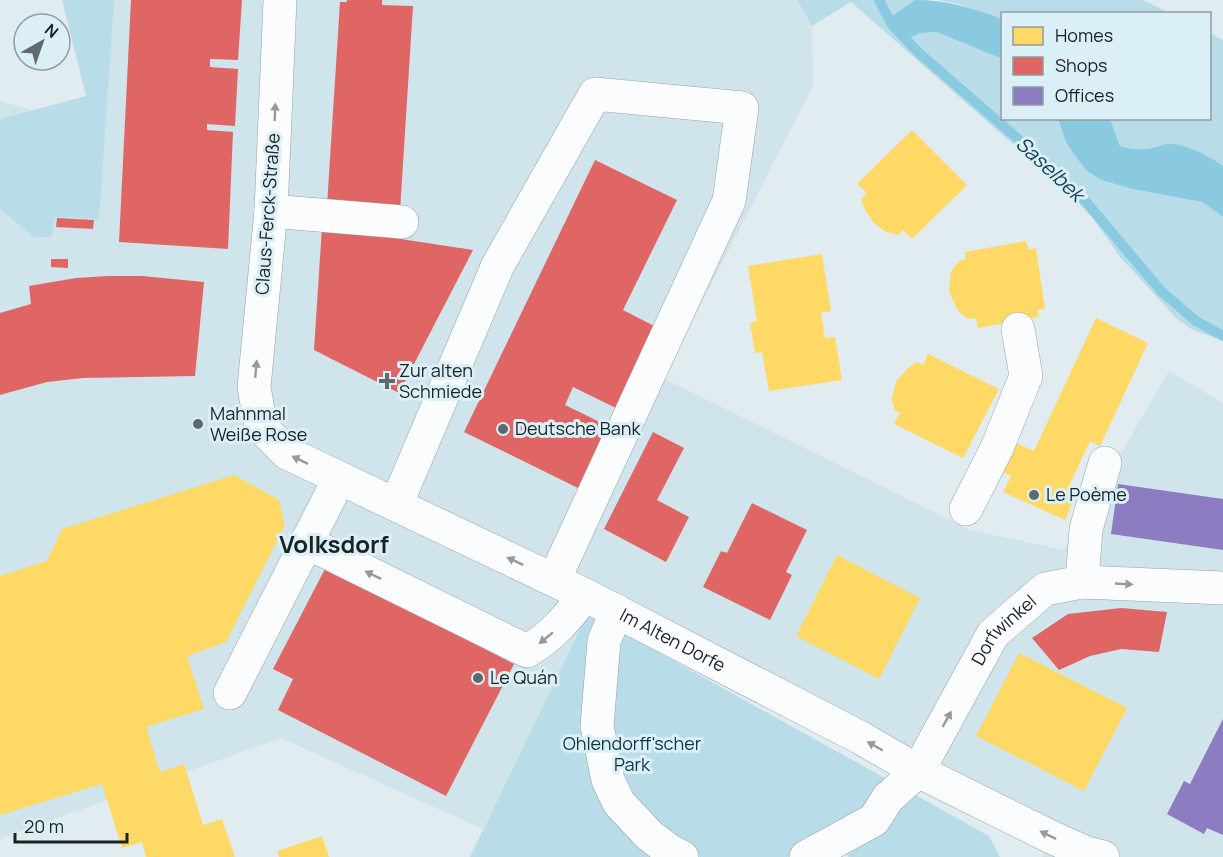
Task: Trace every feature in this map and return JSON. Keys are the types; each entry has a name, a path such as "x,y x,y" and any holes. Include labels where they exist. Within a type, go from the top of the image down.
{"street":[{"name":"Claus-Ferck-Straße","path":"261,427 254,387 271,211 280,0"},
{"path":"396,505 498,265 595,94 742,108 729,201 554,580"},
{"path":"271,211 402,222"},
{"path":"966,509 997,448 1026,376 1018,329"},
{"name":"Im Alten Dorfe","path":"261,427 287,453 585,595 861,738 918,771 1093,856"},
{"path":"1082,582 1086,529 1105,464"},
{"path":"230,693 339,479"},
{"path":"306,542 527,651 543,642 564,622 585,595"},
{"name":"Dorfwinkel","path":"806,857 874,820 888,798 918,771 993,634 1045,589 1082,582 1223,588"},
{"path":"617,611 604,641 597,726 608,780 619,803 649,835 682,857"}],"shaded area":[{"path":"114,0 797,0 812,26 813,86 663,378 970,530 1064,550 1169,371 1223,403 1223,857 1042,857 1048,847 589,613 483,829 281,738 4,837 0,841 0,101 104,132"},
{"path":"915,0 938,1 981,11 1001,19 1001,59 937,32 921,33 906,39 888,19"},
{"path":"1058,120 1110,120 1120,146 1141,149 1166,144 1178,145 1212,158 1223,166 1223,217 1202,202 1132,189 1101,180 1087,171 1066,142"}],"green space":[{"path":"62,0 114,0 99,219 55,217 52,237 34,237 0,209 0,119 86,96 72,40 72,12 65,12"},
{"path":"797,0 915,0 888,19 906,39 920,33 937,32 1001,59 1001,120 1058,120 1066,142 1087,171 1100,180 1132,189 1202,202 1223,217 1223,341 1193,330 1176,318 1121,258 1094,220 1074,198 851,2 812,26"},
{"path":"938,0 1143,0 1168,12 1001,12 1001,19 958,4"},
{"path":"1211,34 1223,40 1223,166 1194,150 1170,144 1151,149 1130,150 1120,146 1110,120 1211,120"},
{"name":"Ohlendorff'scher Park","path":"588,613 989,836 1000,857 849,857 843,853 840,857 470,857"}],"building: Homes":[{"path":"912,130 967,185 912,239 903,230 898,235 886,232 874,223 861,199 867,193 857,184"},
{"path":"1026,241 1029,250 1036,248 1045,309 1037,310 1039,317 978,328 976,318 968,319 958,311 949,292 951,272 959,261 966,259 965,252"},
{"path":"822,254 831,311 821,313 825,338 835,337 842,380 769,391 762,352 755,353 750,323 757,321 748,266"},
{"path":"1096,318 1148,343 1100,446 1090,441 1065,495 1074,499 1065,520 1003,492 1011,476 1000,471 1014,442 1034,451"},
{"path":"928,354 999,389 963,458 894,424 900,413 894,409 892,399 896,381 917,362 923,365"},
{"path":"234,475 279,500 285,525 226,642 187,656 204,709 146,727 160,772 184,764 203,825 222,819 235,857 146,857 142,842 122,848 102,784 0,815 0,576 47,561 62,529"},
{"path":"837,555 920,598 879,679 796,636"},
{"path":"1019,653 1127,708 1084,791 976,736"},
{"path":"322,836 329,857 279,857 277,851"}],"building: Shops":[{"path":"131,0 242,0 238,60 210,59 210,67 238,69 235,126 207,124 207,130 233,132 228,249 119,242"},
{"path":"347,0 382,0 382,5 413,6 400,211 327,206 340,2 347,2"},
{"path":"595,160 677,200 623,310 658,328 618,409 573,387 565,405 610,427 580,489 464,432"},
{"path":"57,218 94,220 93,229 56,227"},
{"path":"322,227 473,250 399,393 314,350"},
{"path":"51,259 68,259 68,268 51,267"},
{"path":"142,276 204,282 195,376 83,378 47,382 0,395 0,313 31,304 29,286 76,278"},
{"path":"653,432 684,448 657,500 689,517 666,562 604,529"},
{"path":"752,503 807,530 786,572 792,575 770,620 703,587 721,551 727,553"},
{"path":"326,567 514,664 446,796 278,710 293,679 273,669"},
{"path":"1121,608 1167,612 1159,652 1121,649 1090,656 1059,670 1032,638 1068,614"}],"building: Offices":[{"path":"1118,484 1223,499 1223,550 1111,534"},
{"path":"1223,719 1223,835 1207,828 1204,834 1167,814 1184,781 1190,784"}],"waterway":[{"name":"Saselbek","path":"879,0 892,25 919,53 1033,152 1087,203 1162,292 1196,321 1223,336"}],"place":[{"name":"Zur alten Schmiede","path":"387,381"},
{"name":"Mahnmal Weiße Rose","path":"198,424"},
{"name":"Deutsche Bank","path":"503,429"},
{"name":"Le Poème","path":"1034,495"},
{"name":"Le Quán","path":"478,678"}],"district":[{"name":"Volksdorf","path":"334,545"}]}
